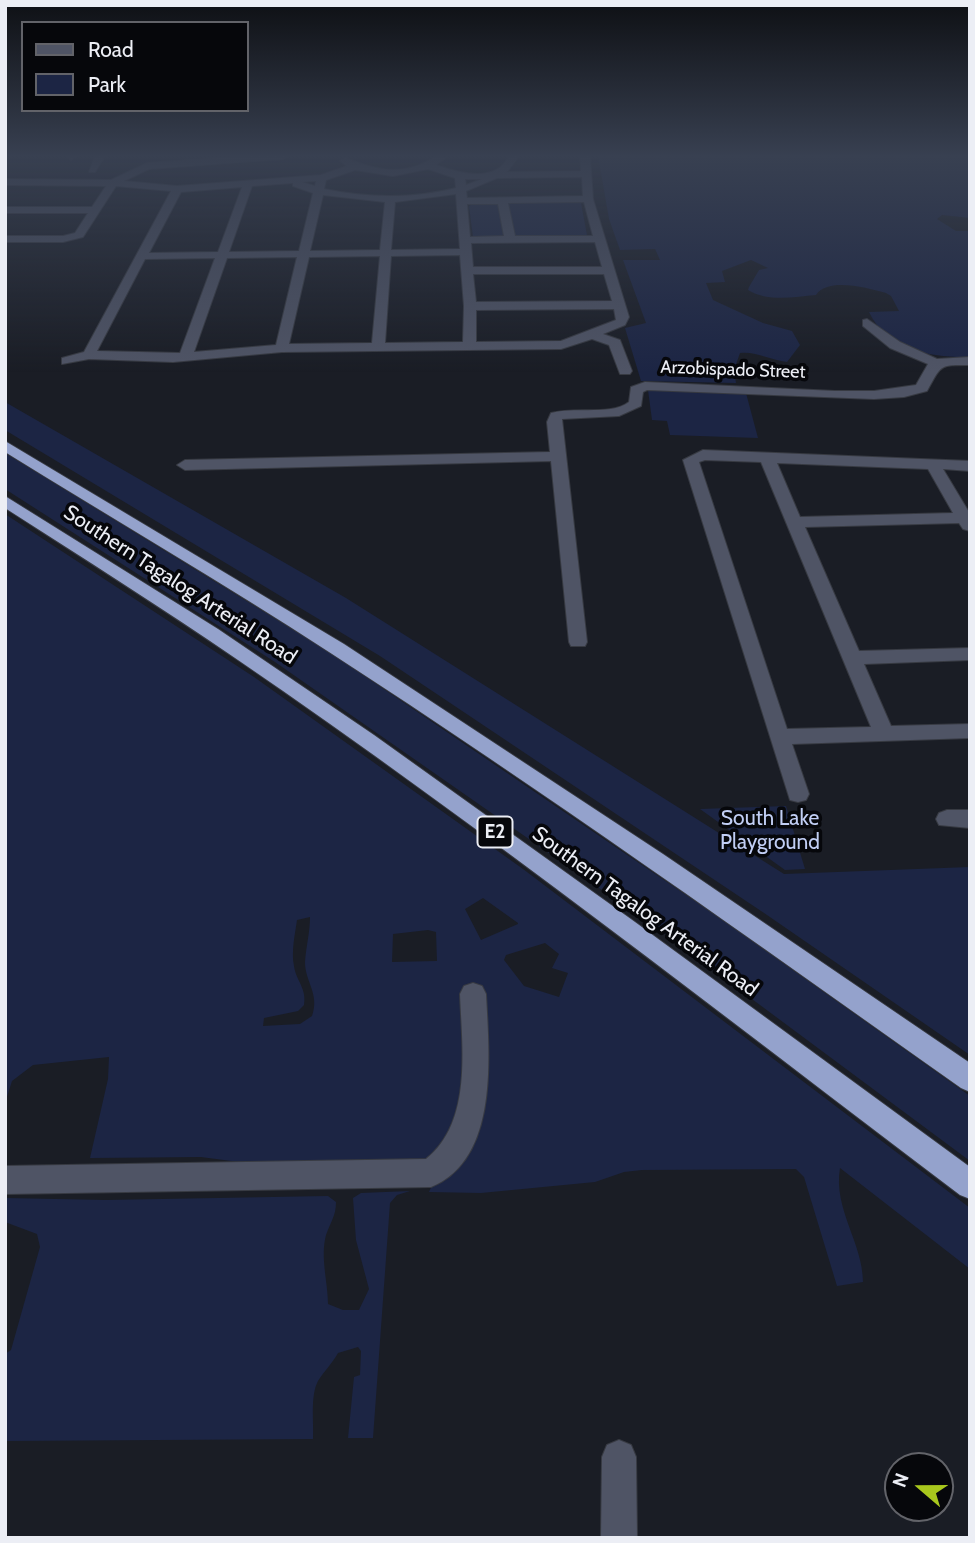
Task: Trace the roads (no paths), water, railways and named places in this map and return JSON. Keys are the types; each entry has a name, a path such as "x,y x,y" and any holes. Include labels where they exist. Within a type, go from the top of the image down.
{"highway":[{"name":"Southern Tagalog Arterial Road","path":"5,445 253,596 421,703 722,904 970,1079"},
{"name":"Southern Tagalog Arterial Road","path":"5,501 266,670 405,767 644,939 970,1185"}],"street":[{"path":"5,239 74,237 85,228"},
{"path":"89,355 157,228"},
{"path":"186,356 232,228"},
{"path":"282,348 309,228"},
{"path":"377,348 387,228"},
{"path":"465,228 470,346"},
{"path":"508,228 510,240"},
{"path":"67,361 89,355 186,356 282,348 561,345 593,335 621,321 620,305 595,228"},
{"path":"142,256 385,253 510,240 598,239"},
{"path":"468,271 610,270"},
{"path":"470,306 620,305"},
{"path":"867,323 895,345 936,363 970,360"},
{"path":"593,335 614,343 625,371"},
{"name":"Arzobispado Street","path":"578,642 557,456 554,422 556,415 566,412 629,409 636,403 636,391 641,387 834,394 906,393 922,388 929,368 936,363"},
{"path":"798,794 691,463 694,457 703,455 768,460 970,466"},
{"path":"185,465 557,456"},
{"path":"768,460 884,733"},
{"path":"933,465 967,523"},
{"path":"794,522 967,523"},
{"path":"853,658 970,654"},
{"path":"780,737 970,731"},
{"path":"947,820 970,819"},
{"path":"5,1180 431,1173 443,1167 452,1157 460,1143 470,1110 476,1058 473,994"},
{"path":"618,1538 619,1457"}],"park label":[{"name":"South Lake Playground","path":"770,831"}]}
